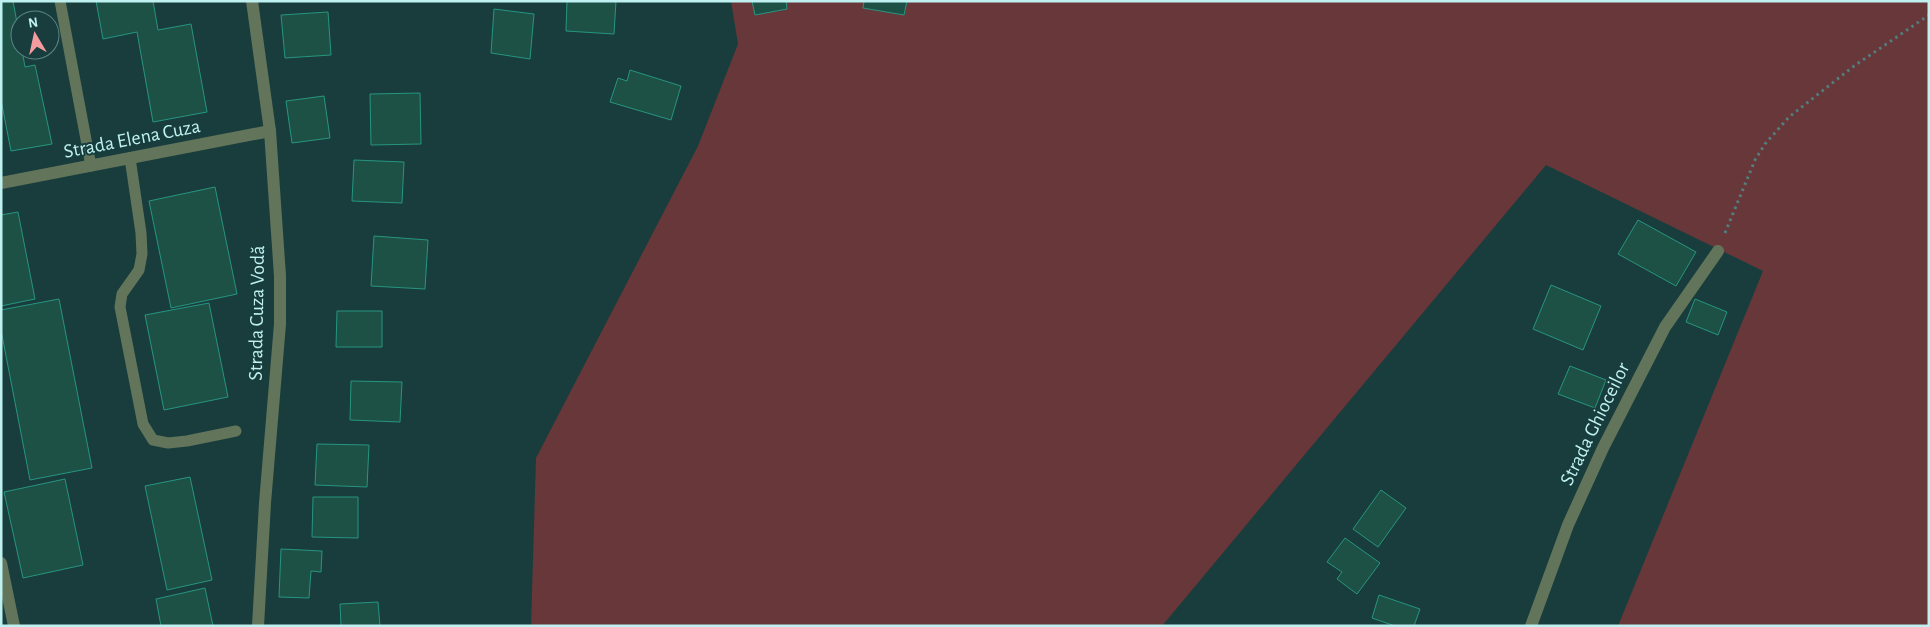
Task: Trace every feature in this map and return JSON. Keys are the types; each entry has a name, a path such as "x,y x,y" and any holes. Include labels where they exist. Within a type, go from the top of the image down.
{"street":[{"name":"Strada Cuza Vodă","path":"252,1 270,131 278,230 280,324 265,503 258,626"},
{"name":"Strada Elena Cuza","path":"1,184 270,131"},
{"name":"Strada Ghioceilor","path":"1531,626 1568,525 1624,406 1665,327 1718,251"},
{"path":"1,563 14,626"}],"lane":[{"path":"60,1 91,166"},
{"path":"130,158 142,254 139,270 122,294 120,307 143,424 153,440 168,443 236,431"}],"path":[{"path":"1718,251 1744,183 1765,144 1789,118 1854,66 1929,15"}],"shaded area":[{"path":"731,1 1929,1 1929,626 1618,626 1763,271 1546,165 1162,626 531,626 536,458 698,146 738,44"}],"building":[{"path":"1,1 13,1 15,10 10,10 10,60 24,60 25,67 35,65 52,144 11,151 1,100"},
{"path":"96,1 153,1 158,30 191,24 207,112 153,122 137,32 103,39"},
{"path":"567,1 616,1 614,34 566,31"},
{"path":"752,1 786,1 787,9 755,15"},
{"path":"864,1 907,1 904,15 863,8"},
{"path":"494,9 534,14 530,59 491,53"},
{"path":"328,12 331,55 285,58 281,15"},
{"path":"630,70 681,86 671,120 610,102 618,78 627,81"},
{"path":"420,93 421,144 371,145 370,94"},
{"path":"324,96 330,138 292,143 286,101"},
{"path":"354,160 404,162 402,203 352,201"},
{"path":"215,187 237,294 171,308 149,201"},
{"path":"18,212 35,299 1,306 1,215"},
{"path":"1638,220 1696,252 1676,286 1618,254"},
{"path":"374,236 428,240 425,289 371,286"},
{"path":"1551,285 1601,306 1583,350 1533,329"},
{"path":"59,299 92,468 30,480 1,330 1,310"},
{"path":"1695,299 1727,312 1718,335 1686,322"},
{"path":"209,303 228,397 164,410 145,315"},
{"path":"337,311 382,311 382,347 336,347"},
{"path":"1570,366 1606,380 1595,408 1558,394"},
{"path":"351,381 402,382 400,422 350,420"},
{"path":"317,444 369,445 367,487 315,485"},
{"path":"190,477 212,580 167,590 145,486"},
{"path":"65,479 83,565 23,578 4,492"},
{"path":"1381,490 1406,508 1378,547 1353,529"},
{"path":"313,497 358,497 358,538 312,537"},
{"path":"1345,538 1380,563 1357,594 1337,579 1342,572 1327,562"},
{"path":"281,549 322,551 321,572 311,571 309,598 279,597"},
{"path":"205,588 213,626 161,626 156,599"},
{"path":"1379,595 1420,609 1414,626 1395,626 1372,618"},
{"path":"378,602 380,626 341,626 340,604"}]}
